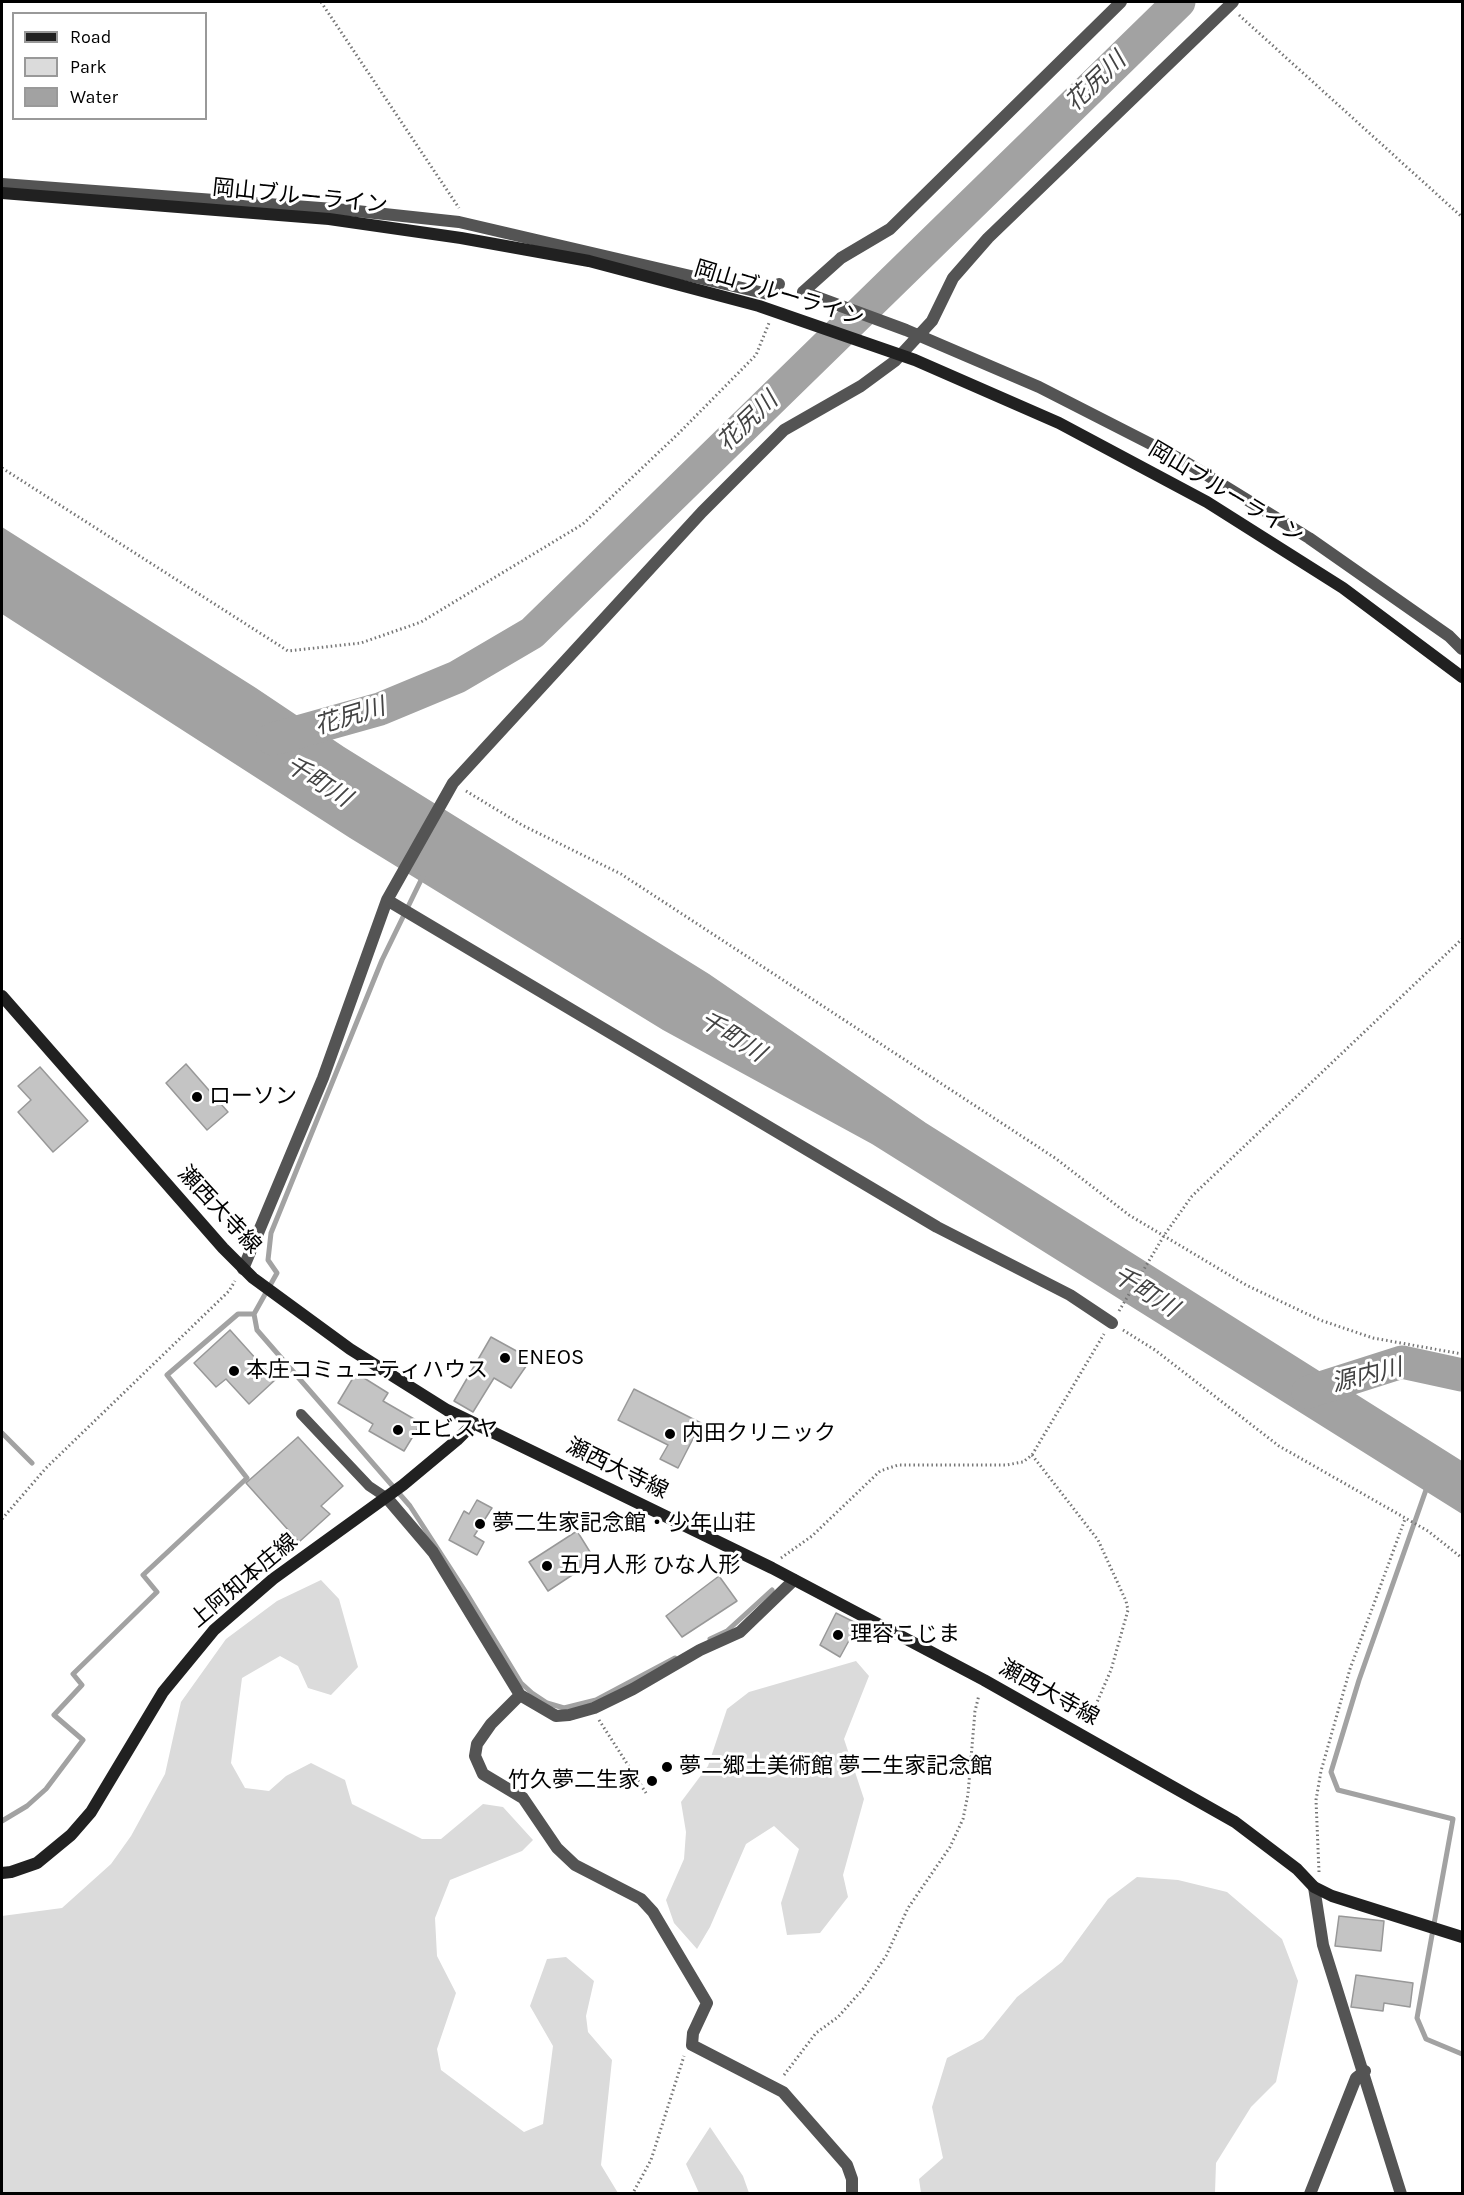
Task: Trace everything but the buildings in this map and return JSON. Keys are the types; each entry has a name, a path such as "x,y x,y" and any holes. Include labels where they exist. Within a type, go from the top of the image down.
{"main road":[{"name":"岡山ブルーライン","path":"2,193 329,219 461,238 589,261 759,306 915,360 1059,423 1226,514 1343,588 1462,677"},
{"name":"瀬西大寺線","path":"2,996 243,1269 350,1349 419,1394 772,1568 984,1680 1261,1839 1298,1869 1314,1887 1332,1896 1462,1938"},
{"name":"上阿知本庄線","path":"2,1873 37,1863 71,1835 90,1812 163,1692 214,1630 273,1579 403,1485 474,1423"}],"street":[{"path":"1121,2 890,229 841,258 803,292 921,336 1039,387 1184,461 1309,538 1449,636 1462,649"},
{"path":"243,1269 323,1078 387,900 453,783 702,512 784,430 861,386 895,361 933,321 953,278 988,238 1231,4"},
{"path":"2,184 346,210 459,222 768,294 779,284"},
{"path":"387,900 938,1227 1070,1294 1113,1321"},
{"path":"389,1496 434,1552 520,1695 556,1716 569,1716 594,1708 633,1689 700,1650 740,1632 794,1580"},
{"path":"520,1695 491,1724 477,1744 475,1756 483,1774 523,1798 557,1848 575,1865 641,1899 652,1912 707,2003 693,2033 692,2045 722,2062 776,2086 848,2165 852,2179 852,2193"},
{"path":"1314,1887 1323,1945 1365,2071 1401,2193"},
{"path":"1310,2193 1356,2078 1365,2071"}],"lane":[{"path":"301,1414 369,1486 389,1496"}],"path":[{"path":"321,2 460,210"},
{"path":"1231,4 1462,217"},
{"path":"2,468 288,651 361,643 421,622 583,524 679,434 756,355 771,313"},
{"path":"453,783 522,825 621,874 1055,1158 1129,1215 1165,1234 1246,1285 1320,1320 1373,1338 1462,1354"},
{"path":"772,1568 812,1536 880,1471 898,1465 1006,1465 1023,1462 1032,1455 1165,1234 1192,1196 1462,939"},
{"path":"2,1520 46,1468 229,1291 243,1269"},
{"path":"1113,1321 1155,1350 1279,1446 1428,1531 1462,1558"},
{"path":"1032,1455 1098,1540 1117,1579 1128,1610 1111,1670 1082,1735"},
{"path":"1314,1887 1321,1866 1316,1800 1321,1771 1350,1669 1407,1520"},
{"path":"776,2086 816,2033 838,2017 863,1989 886,1956 908,1908 950,1847 963,1819 968,1794 975,1711 984,1680"},
{"path":"594,1708 646,1792"},
{"path":"634,2191 651,2160 675,2081 686,2051 692,2045"}],"green space":[{"path":"321,1580 339,1599 358,1667 331,1695 308,1688 298,1666 280,1656 242,1678 231,1763 245,1788 269,1791 286,1776 311,1763 345,1780 352,1804 422,1839 441,1839 483,1804 503,1807 533,1840 522,1851 450,1880 435,1918 437,1956 456,1993 437,2049 441,2070 524,2132 543,2124 553,2046 530,2006 547,1959 566,1957 594,1981 586,2016 588,2032 612,2060 601,2165 618,2193 2,2193 2,1916 62,1908 111,1864 131,1836 165,1774 181,1702 226,1639 277,1601"},
{"path":"856,1661 869,1676 844,1739 864,1799 843,1875 848,1897 820,1933 787,1935 781,1903 799,1849 774,1826 746,1844 710,1927 697,1949 674,1923 666,1900 684,1859 686,1832 681,1802 708,1766 727,1709 749,1692"},
{"path":"1137,1877 1178,1880 1227,1892 1282,1939 1298,1981 1276,2082 1251,2107 1216,2163 1215,2193 921,2193 919,2179 943,2158 932,2107 947,2058 983,2039 1017,1997 1062,1962 1108,1899"},
{"path":"710,2127 743,2176 749,2193 699,2193 686,2164"}],"water":[{"name":"千町川","path":"2,527 256,688 344,747 709,974 926,1123 1462,1461 1462,1514 872,1144 663,1030 350,838 2,614"}],"waterway":[{"name":"花尻川","path":"273,739 380,709 457,677 532,633 1179,2"},
{"path":"423,876 382,960 271,1233 268,1260 277,1273 254,1314 257,1330 410,1506 521,1683 532,1693 547,1703 564,1708 596,1700 675,1658"},
{"path":"2,1821 27,1806 46,1789 83,1740 54,1715 82,1685 73,1674 157,1592 143,1575 247,1478 167,1375 238,1314 254,1314"},
{"name":"源内川","path":"1308,1392 1402,1362 1462,1375"},
{"path":"2,1433 32,1463"},
{"path":"1427,1487 1359,1680 1331,1772 1338,1790 1453,1819 1417,2018 1426,2039 1462,2054"},
{"path":"710,1639 727,1631 772,1590"}],"place":[{"name":"ローソン","path":"197,1097"},
{"name":"ENEOS","path":"505,1358"},
{"name":"本庄コミュニティハウス","path":"234,1371"},
{"name":"エビスヤ","path":"398,1430"},
{"name":"内田クリニック","path":"670,1434"},
{"name":"夢二生家記念館・少年山荘","path":"480,1524"},
{"name":"五月人形 ひな人形","path":"547,1566"},
{"name":"理容こじま","path":"838,1635"},
{"name":"夢二郷土美術館 夢二生家記念館","path":"667,1767"},
{"name":"竹久夢二生家","path":"652,1781"}]}
